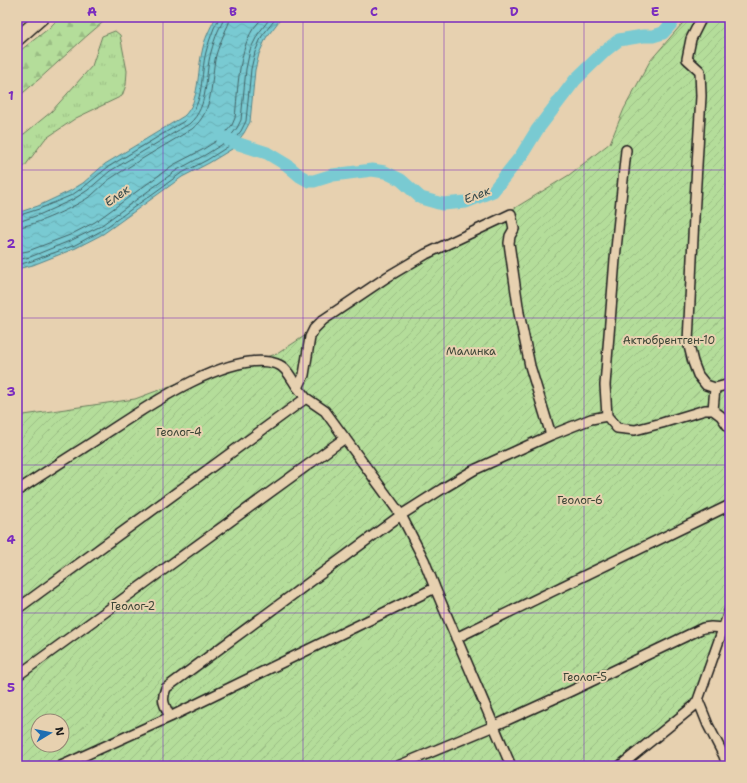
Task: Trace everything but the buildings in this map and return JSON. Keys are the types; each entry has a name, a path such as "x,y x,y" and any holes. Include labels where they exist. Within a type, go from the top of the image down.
{"highway":[{"path":"17,39 42,17"}],"street":[{"path":"702,17 691,39 687,59 700,71 688,342 698,375 706,385 715,388 730,384"},
{"path":"626,150 615,259 606,385 607,416 616,428 635,430 705,410 714,410 721,416 730,429"},
{"path":"298,388 304,375 310,337 314,329 323,320 387,277 426,254 511,214 514,228 510,236 509,243 519,313 530,366 551,435"},
{"path":"17,491 149,406 206,375 254,361 278,364 285,369 306,398 325,411 401,516 414,538 511,766"},
{"path":"714,410 715,388"},
{"path":"17,609 306,398"},
{"path":"170,717 163,697 166,688 401,516 474,470 551,435 591,419 607,416"},
{"path":"17,676 345,438"},
{"path":"456,638 730,505"},
{"path":"61,766 170,717 435,588"},
{"path":"620,766 694,706 698,700 730,609"},
{"path":"398,766 494,726 703,628 724,628"},
{"path":"698,700 708,725 724,756 727,766"}],"green space":[{"path":"60,17 109,17 17,98 17,53 48,29"},
{"path":"688,17 730,17 730,609 699,700 615,766 17,766 17,416 135,399 210,371 277,354 365,296 409,257 505,214 569,175 610,143 624,109 650,61"},
{"path":"115,31 120,35 127,71 126,85 122,96 76,118 45,139 25,166 17,172 17,136 24,134 51,112 92,66 102,36"}],"water":[{"path":"216,17 282,17 266,38 259,54 255,70 250,122 232,149 182,177 103,234 76,248 33,265 17,269 17,213 38,206 70,191 83,183 105,164 184,116 189,110 193,102 197,86 200,60 204,43"}],"waterway":[{"name":"Елек","path":"221,136 236,143 267,153 309,181 314,181 333,175 372,170 385,172 401,180 421,198 442,204 466,202 493,191 521,156 537,130 575,80 605,51 619,40 653,36 663,33 671,24 674,17"}],"park label":[{"name":"Актюбрентген-10","path":"669,340"},
{"name":"Малинка","path":"471,351"},
{"name":"Геолог-4","path":"179,432"},
{"name":"Геолог-6","path":"580,500"},
{"name":"Геолог-2","path":"133,606"},
{"name":"Геолог-5","path":"585,677"}]}
